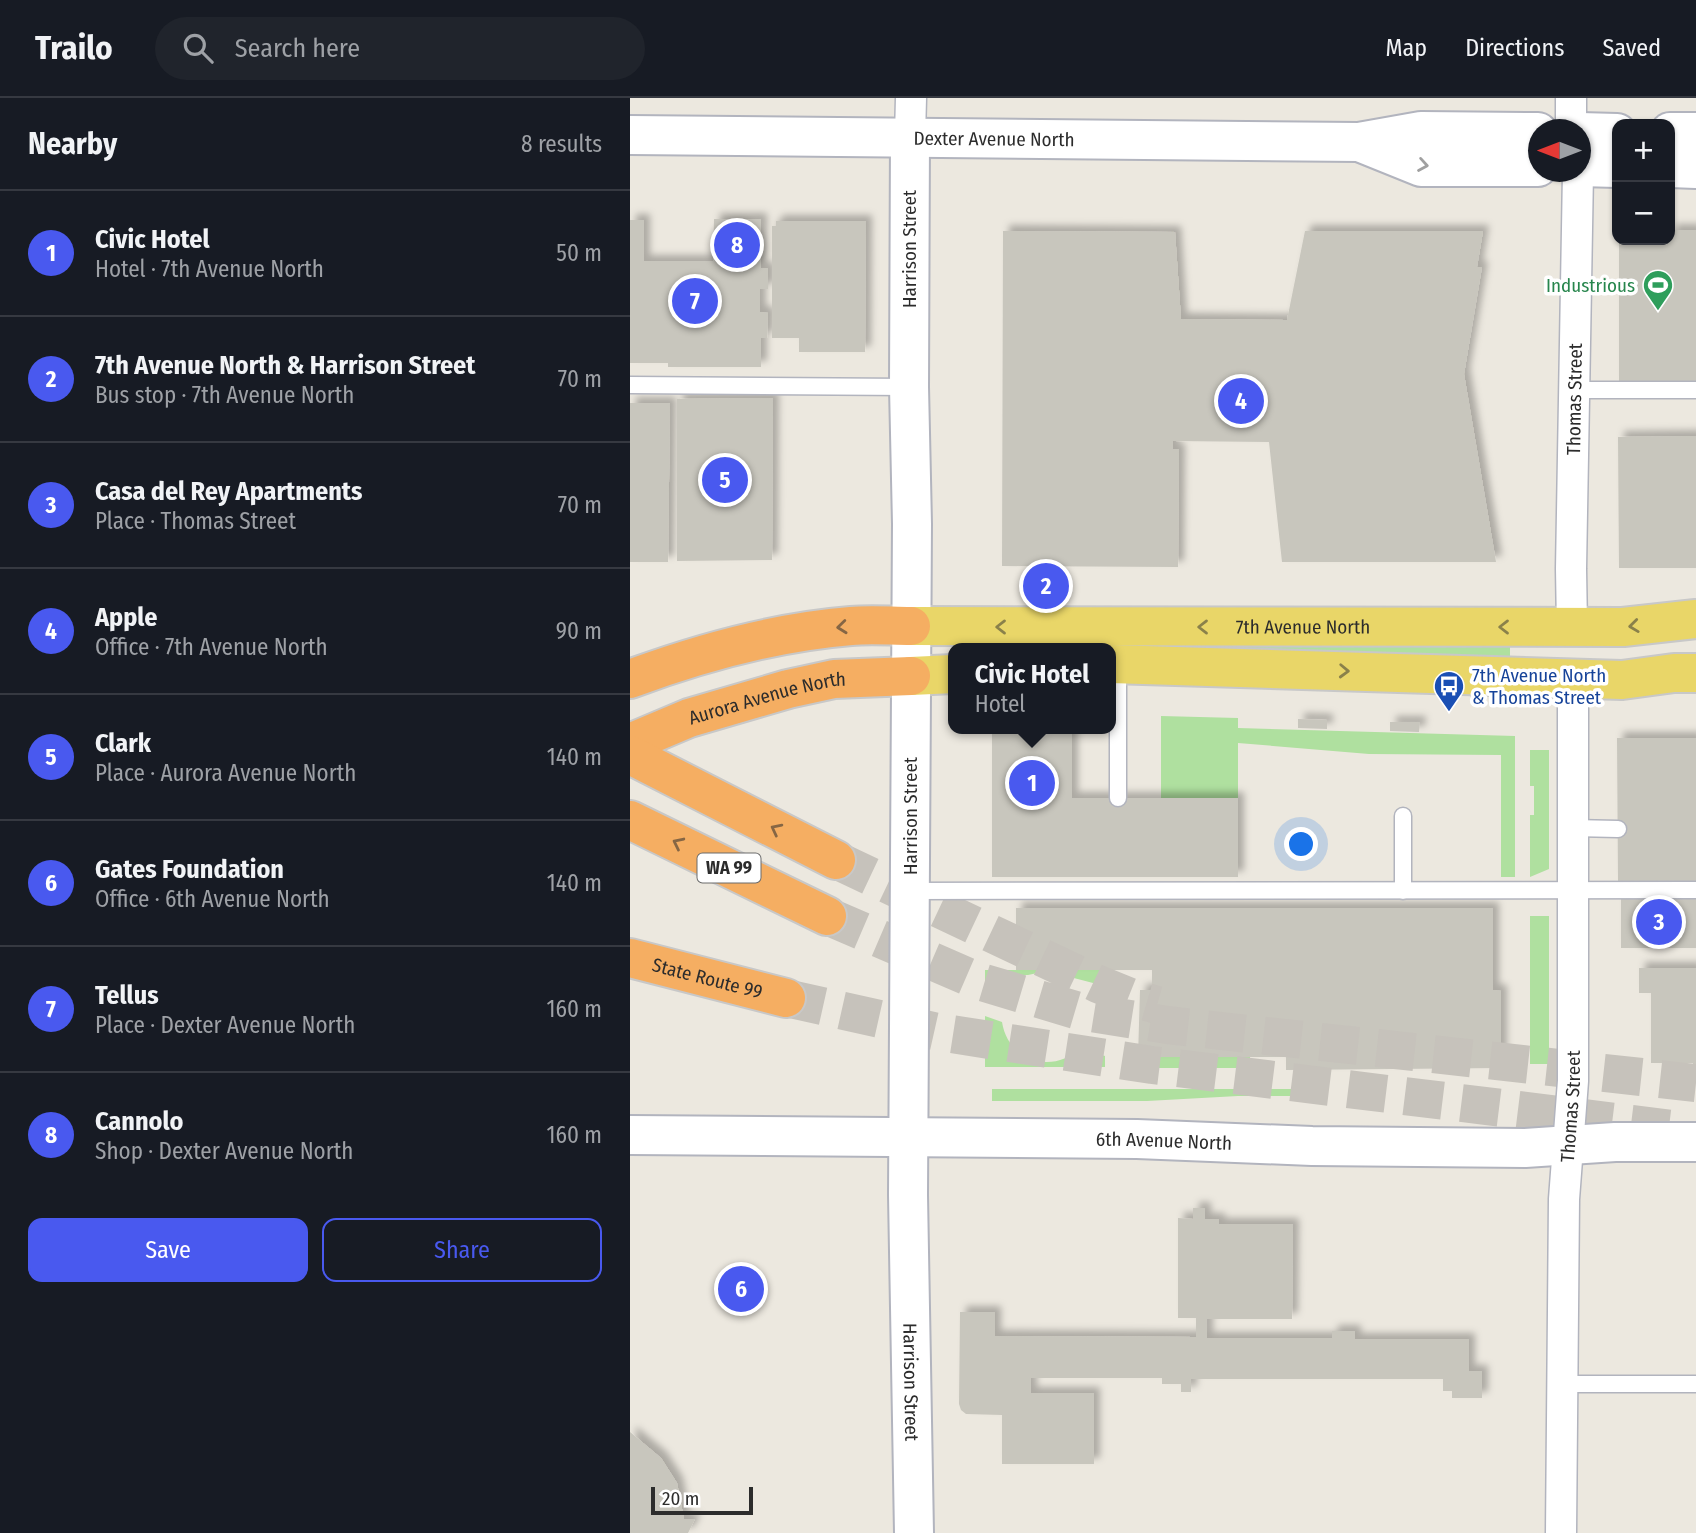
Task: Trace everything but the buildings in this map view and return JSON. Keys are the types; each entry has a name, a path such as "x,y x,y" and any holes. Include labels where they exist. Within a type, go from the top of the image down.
{"highway":[{"path":"647,673 754,642 819,630 854,625 911,626"},
{"name":"Aurora Avenue North","path":"630,743 689,718 788,689 834,679 911,676"},
{"path":"630,755 836,860"},
{"name":"WA 99","path":"630,820 827,916"},
{"name":"State Route 99","path":"630,958 786,999"}],"main road":[{"name":"Dexter Avenue North","path":"630,135 1359,142 1421,131 1528,132"},
{"path":"1591,132 1612,133"},
{"path":"1675,132 1696,132"},
{"name":"Harrison Street","path":"909,136 912,524 908,1137 915,1533"},
{"name":"Dexter Avenue North","path":"1359,142 1421,167 1528,167"},
{"path":"1591,169 1612,168"},
{"path":"1675,168 1696,169"},
{"name":"7th Avenue North","path":"911,626 1623,627 1696,618"},
{"name":"7th Avenue North","path":"1116,664 1622,680 1696,673"},
{"path":"911,676 948,674"},
{"name":"6th Avenue North","path":"630,1135 1137,1139 1312,1146 1525,1148 1615,1142 1696,1142"}],"street":[{"name":"Harrison Street","path":"909,136 911,98"},
{"path":"1571,98 1571,119"},
{"name":"Thomas Street","path":"1572,627 1579,182"},
{"name":"Thomas Street","path":"1561,1533 1564,1199 1573,1081 1573,678"}],"lane":[{"path":"630,385 909,387"},
{"path":"1575,390 1696,390"},
{"path":"1116,731 1118,798"},
{"path":"1403,816 1406,896"},
{"path":"1573,828 1618,829"},
{"path":"909,891 1118,884 1365,899 1573,891 1696,890"},
{"path":"1562,1384 1696,1384"}],"green space":[{"path":"1238,644 1510,644 1510,659 1238,651"},
{"path":"1161,716 1238,718 1238,728 1515,736 1515,877 1501,877 1501,755 1369,754 1238,743 1238,798 1161,798"},
{"path":"1530,750 1549,750 1549,869 1530,877 1530,815 1534,815 1534,786 1530,786"},
{"path":"1530,916 1549,916 1549,1064 1530,1064"},
{"path":"985,970 1105,970 1105,991 1093,983 1047,971 1008,975 985,986"},
{"path":"985,1016 1002,1022 1013,1046 1033,1060 1057,1061 1081,1048 1105,1056 1105,1067 985,1067"},
{"path":"1132,1053 1138,1053 1138,1057 1250,1057 1250,1068 1132,1068"},
{"path":"992,1089 1296,1089 1296,1096 1147,1101 992,1101"}],"tunnel":[{"path":"836,860 1098,984 1157,1005"},
{"path":"827,916 978,981 1079,1011 1167,1025 1696,1083"},
{"path":"786,998 938,1032 1152,1065 1673,1129"}],"place":[{"name":"Cannolo","path":"737,245"},
{"name":"Tellus","path":"695,301"},
{"name":"Industrious","path":"1658,312"},
{"name":"Apple","path":"1241,401"},
{"name":"Clark","path":"725,480"},
{"name":"7th Avenue North & Harrison Street","path":"1046,586"},
{"name":"7th Avenue North & Thomas Street","path":"1449,713"},
{"name":"Civic Hotel","path":"1032,783"},
{"name":"Casa del Rey Apartments","path":"1659,922"},
{"name":"Gates Foundation","path":"741,1289"}]}
